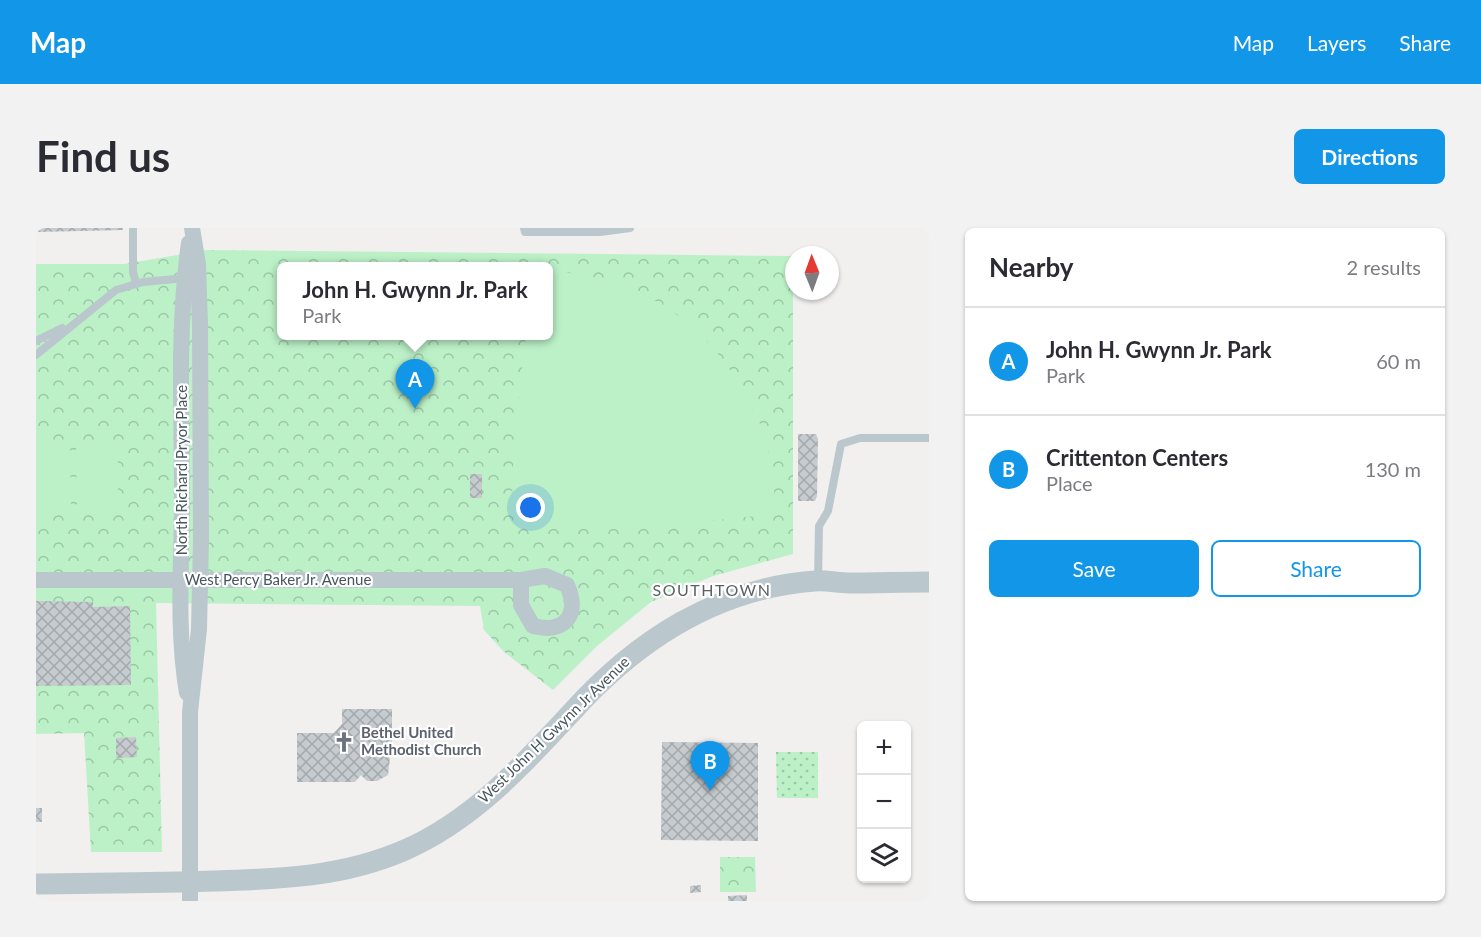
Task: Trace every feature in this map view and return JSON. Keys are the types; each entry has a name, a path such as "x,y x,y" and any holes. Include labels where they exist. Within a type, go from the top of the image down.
{"street":[{"name":"North Richard Pryor Place","path":"190,892 190,712 199,639 191,579 201,355 192,278 192,228"},
{"name":"West Percy Baker Jr. Avenue","path":"36,580 521,580"},
{"name":"West John H Gwynn Jr Avenue","path":"36,884 190,892 320,875 354,868 407,849 465,815 492,793 608,673 670,627 719,603 748,593 818,581 929,582"}],"lane":[{"path":"133,228 133,272 136,283"},
{"path":"524,228 525,232 579,232 630,228"},
{"path":"36,355 111,293 136,283 192,278"},
{"path":"36,341 78,319"},
{"path":"818,581 819,526 828,511 841,444 860,438 929,438"}],"green space":[{"path":"207,250 785,256 785,300 793,300 793,554 713,576 651,602 597,646 553,690 503,651 484,630 480,606 156,603 162,852 91,852 84,733 36,734 36,264 124,264"},
{"path":"553,272 611,282 639,292 665,306 689,324 729,369 746,396 762,429 770,460 776,514 630,529 534,529 512,505 514,435 526,340 553,340"},
{"path":"76,442 118,442 118,509 77,509"},
{"path":"70,443 71,510 36,510 36,444"},
{"path":"776,752 818,752 818,798 777,798"},
{"path":"720,857 755,857 756,892 720,892"}],"building":[{"path":"36,228 123,228 123,230 36,232"},
{"path":"798,434 816,434 818,439 815,501 798,501"},
{"path":"470,474 482,474 482,498 470,498"},
{"path":"36,601 93,602 93,607 130,606 131,685 36,686"},
{"name":"Bethel United Methodist Church","path":"342,709 392,709 392,745 385,753 390,758 388,775 377,781 367,781 361,775 355,782 297,782 297,733 334,733 342,724"},
{"path":"136,737 137,757 116,758 116,738"},
{"path":"662,742 758,743 758,841 661,840"},
{"path":"36,808 42,808 42,822 36,822"},
{"path":"701,885 701,892 690,893 690,886"},
{"path":"747,895 747,901 728,901 728,896"}],"place":[{"name":"John H. Gwynn Jr. Park","path":"415,409"},
{"name":"Bethel United Methodist Church","path":"344,742"},
{"name":"Crittenton Centers","path":"710,791"}],"district":[{"name":"SOUTHTOWN","path":"712,590"}]}
